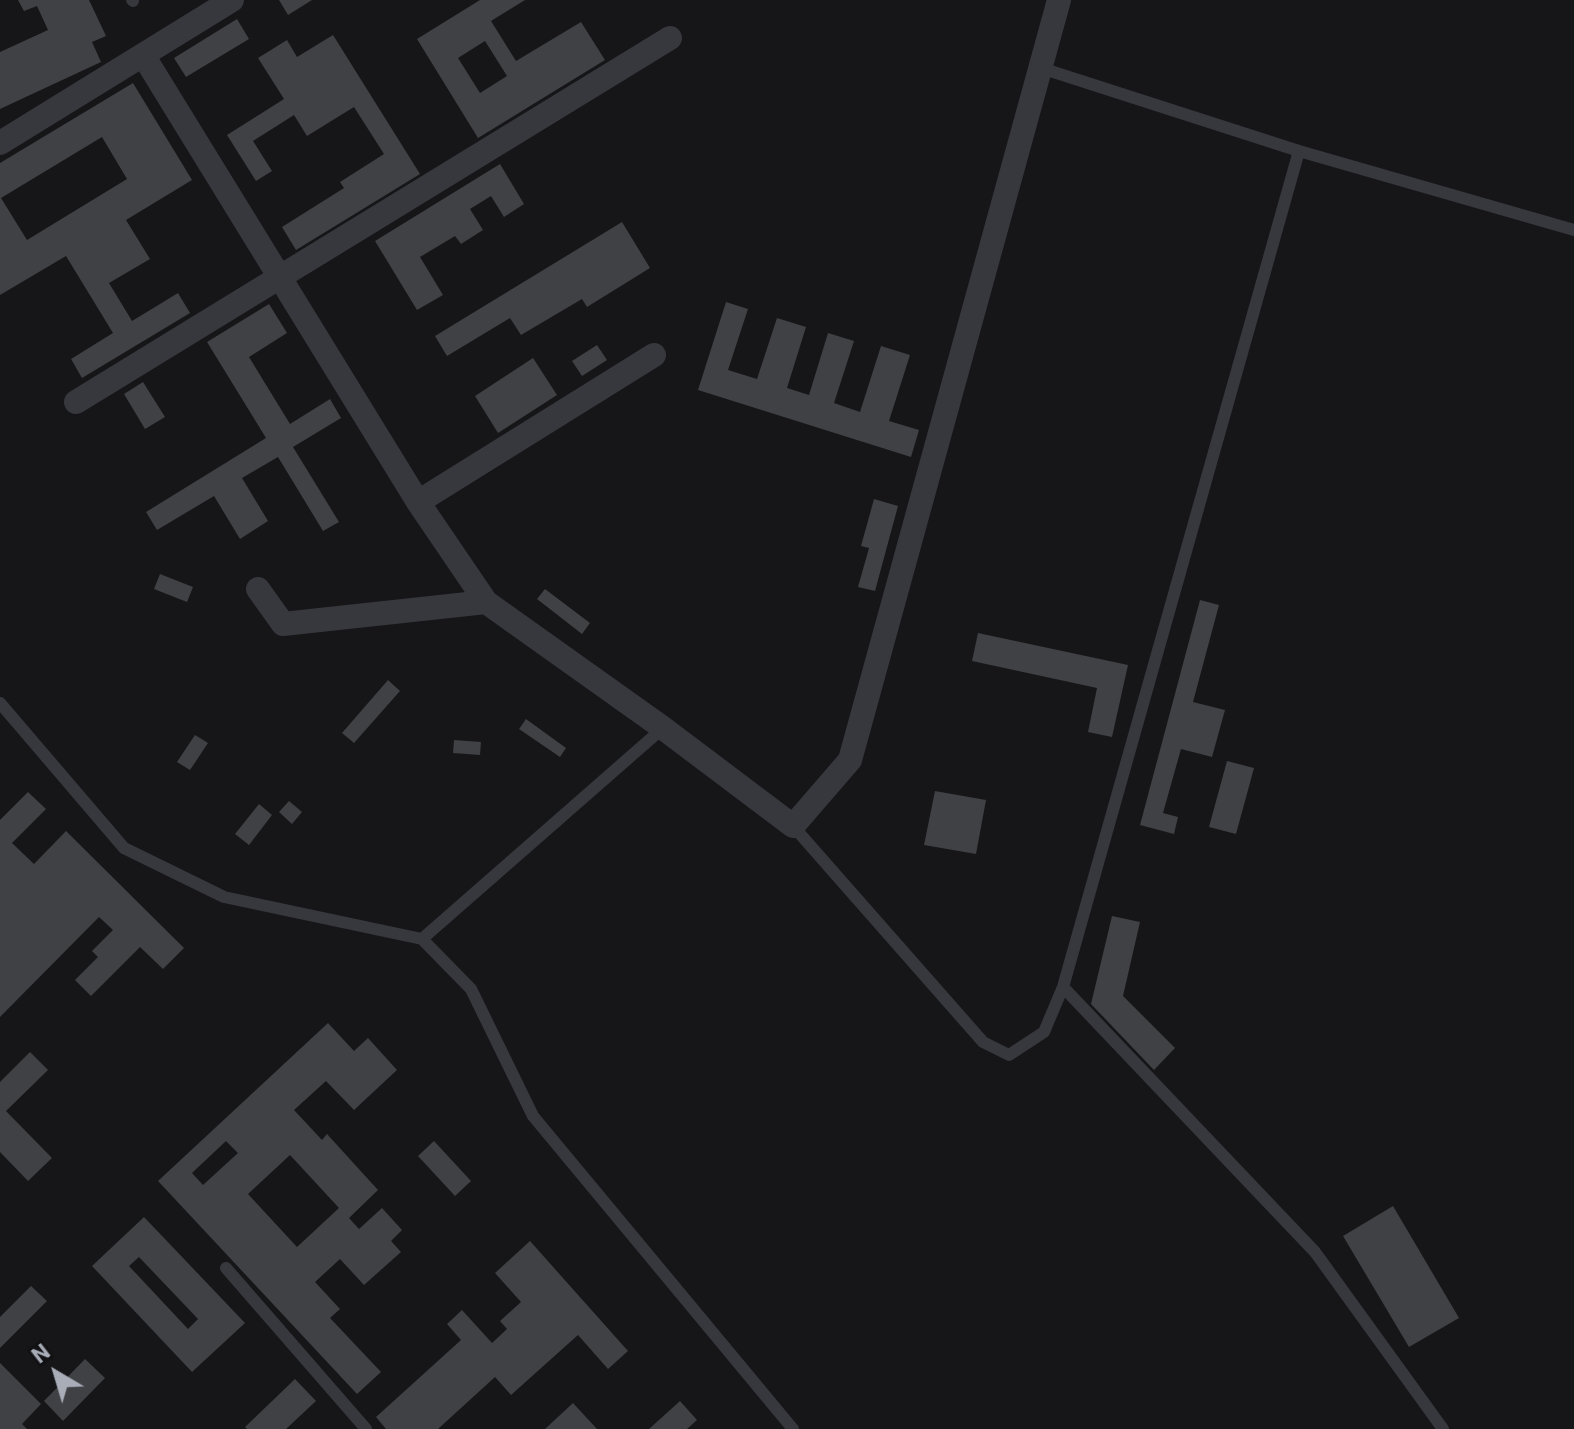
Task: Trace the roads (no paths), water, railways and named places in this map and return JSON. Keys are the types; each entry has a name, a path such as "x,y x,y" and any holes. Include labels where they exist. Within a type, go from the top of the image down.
{"street":[{"path":"0,143 232,0"},
{"path":"143,55 418,502 486,602 663,728 793,826 850,760 1059,0"},
{"path":"76,402 670,38"},
{"path":"418,502 654,355"},
{"path":"258,589 283,624 486,602"}],"lane":[{"path":"1041,68 1299,151 1574,230"},
{"path":"793,826 983,1042 1009,1055 1044,1032 1063,987 1299,151"},
{"path":"0,703 124,848 224,897 422,939 471,989 533,1116 793,1429"},
{"path":"422,939 663,728"},
{"path":"1063,987 1315,1252 1443,1429"},
{"path":"226,1268 366,1429"}]}
